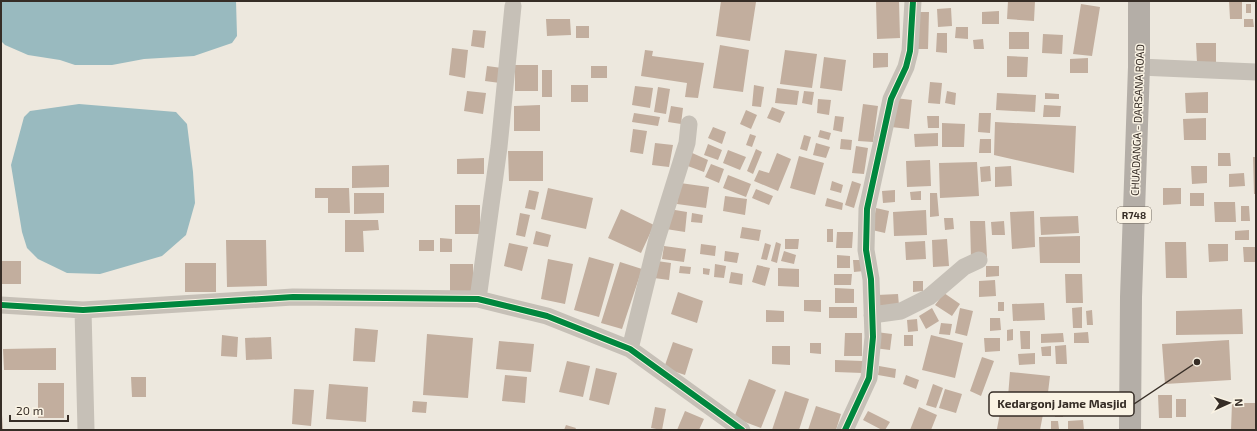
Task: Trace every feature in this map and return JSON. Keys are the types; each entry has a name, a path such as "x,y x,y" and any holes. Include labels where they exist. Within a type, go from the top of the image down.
{"main road":[{"name":"CHUADANGA - DARSANA ROAD","path":"1130,430 1131,297 1139,67 1139,1"}],"street":[{"path":"845,430 869,378 873,337 871,279 866,250 867,209 891,99 906,67 910,51 913,1"},
{"path":"478,299 499,147 513,6"},
{"path":"1139,67 1256,72"},
{"path":"630,349 657,239 687,143 689,124"},
{"path":"872,315 901,311 929,297 964,267 979,260"},
{"path":"1,304 83,310 293,297 478,299 547,316 630,349 742,430"},
{"path":"83,310 86,430"}],"water":[{"path":"1,1 236,1 237,36 232,43 194,56 144,59 112,65 75,65 60,60 28,55 5,45 1,41"},
{"path":"79,104 176,112 187,124 195,203 186,235 162,256 100,274 67,273 38,259 27,248 22,232 11,165 24,117 30,111"}],"building":[{"path":"721,1 756,2 750,41 716,36"},
{"path":"876,1 899,1 900,38 877,39"},
{"path":"1008,1 1035,1 1034,21 1007,19"},
{"path":"1229,1 1242,1 1242,19 1230,19"},
{"path":"1081,4 1100,7 1092,56 1073,54"},
{"path":"1246,4 1251,4 1251,13 1246,13"},
{"path":"951,8 952,26 938,27 937,9"},
{"path":"999,11 999,24 982,24 982,12"},
{"path":"916,12 929,12 928,49 915,49"},
{"path":"546,19 570,19 571,35 547,36"},
{"path":"1244,19 1253,19 1254,27 1244,27"},
{"path":"576,26 589,26 589,38 576,38"},
{"path":"956,27 968,27 968,39 955,38"},
{"path":"473,30 486,31 484,48 471,46"},
{"path":"1009,32 1029,32 1029,49 1009,49"},
{"path":"937,33 947,33 947,53 936,52"},
{"path":"1043,34 1063,35 1062,54 1042,53"},
{"path":"983,39 984,49 974,49 973,40"},
{"path":"1196,43 1216,43 1216,63 1197,63"},
{"path":"720,45 749,50 743,92 713,88"},
{"path":"452,48 468,50 465,78 449,75"},
{"path":"645,50 653,51 652,56 704,63 698,98 685,97 687,83 641,76"},
{"path":"785,50 817,54 812,88 780,84"},
{"path":"873,53 888,53 888,67 873,68"},
{"path":"1007,56 1028,57 1027,77 1007,77"},
{"path":"824,57 846,60 842,91 820,88"},
{"path":"1088,58 1088,73 1070,73 1070,59"},
{"path":"515,65 538,65 538,91 515,91"},
{"path":"487,66 502,68 500,83 485,81"},
{"path":"591,66 607,66 607,78 591,78"},
{"path":"542,70 552,70 552,97 542,97"},
{"path":"930,82 942,83 940,104 928,103"},
{"path":"571,85 588,85 588,102 571,102"},
{"path":"754,85 764,87 761,107 752,106"},
{"path":"635,86 653,88 650,108 632,105"},
{"path":"658,87 670,89 666,114 654,112"},
{"path":"777,88 799,91 797,105 775,103"},
{"path":"467,91 486,93 483,114 464,111"},
{"path":"804,91 814,92 812,105 802,103"},
{"path":"947,91 956,93 955,105 945,103"},
{"path":"1208,92 1208,113 1186,113 1185,93"},
{"path":"997,93 1036,95 1035,112 996,110"},
{"path":"1045,93 1059,94 1059,99 1045,99"},
{"path":"895,98 912,100 909,129 891,127"},
{"path":"818,99 831,100 829,115 817,113"},
{"path":"863,104 878,106 873,142 858,141"},
{"path":"540,105 540,131 514,131 514,106"},
{"path":"1044,105 1061,106 1060,117 1043,117"},
{"path":"671,106 683,108 681,124 668,122"},
{"path":"772,107 785,112 780,123 767,118"},
{"path":"746,110 757,115 751,129 740,124"},
{"path":"634,113 660,117 658,126 632,122"},
{"path":"979,113 991,113 990,133 978,132"},
{"path":"835,116 844,117 842,132 833,130"},
{"path":"927,116 939,116 939,128 928,128"},
{"path":"1206,118 1206,140 1184,140 1183,119"},
{"path":"995,122 1076,126 1074,173 994,155"},
{"path":"942,123 965,124 964,147 942,147"},
{"path":"713,127 726,132 722,144 708,138"},
{"path":"633,129 647,131 643,154 630,152"},
{"path":"820,130 831,133 829,140 818,137"},
{"path":"938,133 938,146 915,147 914,134"},
{"path":"750,134 756,136 752,147 746,145"},
{"path":"804,135 811,137 807,151 800,149"},
{"path":"841,139 852,140 851,150 840,149"},
{"path":"980,139 991,139 991,153 979,153"},
{"path":"655,143 673,145 669,167 652,165"},
{"path":"816,143 830,147 826,158 813,155"},
{"path":"708,144 722,150 718,160 704,155"},
{"path":"856,146 868,148 864,174 852,173"},
{"path":"756,149 762,152 753,174 747,171"},
{"path":"728,150 746,157 740,170 723,163"},
{"path":"508,151 543,151 543,181 509,181"},
{"path":"690,152 708,160 704,172 685,165"},
{"path":"777,153 791,159 778,191 754,181 759,170 769,173"},
{"path":"1218,153 1230,153 1231,166 1218,166"},
{"path":"799,156 824,163 815,195 790,188"},
{"path":"1253,157 1256,157 1256,194 1254,194"},
{"path":"484,158 484,174 457,174 457,159"},
{"path":"930,160 931,186 907,187 906,161"},
{"path":"977,162 979,196 940,198 939,163"},
{"path":"711,164 724,169 719,183 705,177"},
{"path":"389,165 389,187 352,188 352,166"},
{"path":"990,166 991,181 981,182 980,167"},
{"path":"1011,166 1012,186 995,187 995,167"},
{"path":"1191,166 1207,166 1207,183 1192,184"},
{"path":"1244,173 1245,186 1229,187 1229,174"},
{"path":"728,175 751,184 746,197 723,188"},
{"path":"832,181 843,185 841,193 830,190"},
{"path":"852,181 861,184 854,208 845,205"},
{"path":"680,183 709,187 706,208 677,204"},
{"path":"315,188 349,188 350,213 328,213 328,198 315,198"},
{"path":"548,188 593,198 586,229 541,219"},
{"path":"1163,188 1181,188 1181,204 1163,205"},
{"path":"756,189 773,196 769,205 752,198"},
{"path":"529,190 539,192 535,210 525,208"},
{"path":"895,190 895,202 883,203 882,191"},
{"path":"921,191 921,200 911,200 910,192"},
{"path":"354,193 384,193 384,213 354,214"},
{"path":"930,193 937,193 939,216 930,217"},
{"path":"1190,193 1204,193 1204,206 1190,206"},
{"path":"725,196 747,199 745,215 723,211"},
{"path":"827,198 843,203 842,210 825,206"},
{"path":"1214,202 1235,202 1236,222 1215,222"},
{"path":"455,205 480,205 480,234 455,234"},
{"path":"1241,206 1249,206 1250,221 1241,221"},
{"path":"876,208 889,211 885,233 872,230"},
{"path":"621,209 654,225 641,253 608,238"},
{"path":"669,209 687,212 685,232 666,229"},
{"path":"926,210 927,235 894,236 893,212"},
{"path":"1034,211 1035,247 1012,249 1010,212"},
{"path":"520,213 530,215 525,237 516,235"},
{"path":"692,213 703,215 702,223 691,222"},
{"path":"1078,216 1079,233 1041,235 1040,217"},
{"path":"944,218 953,218 954,229 945,230"},
{"path":"345,220 378,220 379,230 363,231 364,252 345,252"},
{"path":"970,221 985,221 987,257 971,258"},
{"path":"1004,221 1005,235 992,235 991,222"},
{"path":"742,227 761,230 759,241 740,238"},
{"path":"827,229 833,229 833,242 827,242"},
{"path":"1249,230 1249,240 1235,240 1235,231"},
{"path":"536,231 551,235 548,247 533,244"},
{"path":"837,232 853,232 852,248 836,248"},
{"path":"1080,236 1080,263 1040,263 1039,237"},
{"path":"440,238 452,239 452,252 440,252"},
{"path":"785,239 799,239 798,249 785,249"},
{"path":"947,239 949,266 933,267 932,240"},
{"path":"226,240 266,240 267,286 227,287"},
{"path":"419,240 434,240 434,251 419,251"},
{"path":"925,241 926,259 906,260 905,242"},
{"path":"776,242 781,244 777,263 771,261"},
{"path":"1165,242 1186,242 1187,278 1166,278"},
{"path":"509,243 528,247 522,271 504,266"},
{"path":"765,243 771,245 767,260 761,259"},
{"path":"701,244 716,246 715,256 700,254"},
{"path":"1208,244 1228,244 1228,261 1209,262"},
{"path":"664,246 686,249 684,262 662,259"},
{"path":"1243,247 1256,247 1256,262 1244,262"},
{"path":"725,251 739,253 737,263 724,261"},
{"path":"784,251 796,255 794,264 781,261"},
{"path":"837,255 850,256 850,268 837,268"},
{"path":"589,257 614,264 599,317 574,310"},
{"path":"548,259 573,264 565,304 541,299"},
{"path":"853,260 863,260 864,271 854,272"},
{"path":"2,261 21,261 21,284 2,284"},
{"path":"657,261 671,263 669,280 654,278"},
{"path":"620,262 642,269 622,329 601,323"},
{"path":"185,263 216,263 216,292 185,292"},
{"path":"450,264 473,264 473,292 450,292"},
{"path":"715,264 726,266 724,278 714,277"},
{"path":"757,265 770,268 765,286 752,282"},
{"path":"680,266 691,267 690,274 679,273"},
{"path":"986,266 999,266 999,276 986,277"},
{"path":"703,268 710,269 709,275 703,274"},
{"path":"778,268 799,269 799,287 778,286"},
{"path":"731,272 743,274 742,285 729,283"},
{"path":"834,274 852,274 851,285 834,285"},
{"path":"1065,274 1082,274 1083,303 1066,303"},
{"path":"995,280 996,296 979,297 979,281"},
{"path":"913,281 923,281 923,291 913,292"},
{"path":"835,288 854,289 854,303 835,303"},
{"path":"678,292 703,301 697,323 671,314"},
{"path":"944,293 960,304 952,316 935,305"},
{"path":"898,294 899,306 878,307 877,295"},
{"path":"804,300 821,300 821,312 804,311"},
{"path":"998,302 1004,302 1004,311 998,311"},
{"path":"1044,303 1045,320 1013,321 1012,304"},
{"path":"829,307 857,307 857,318 829,318"},
{"path":"1082,307 1082,328 1073,328 1072,308"},
{"path":"932,308 939,321 926,329 919,316"},
{"path":"960,308 973,311 967,336 955,333"},
{"path":"1242,309 1243,334 1176,335 1176,311"},
{"path":"766,310 784,311 784,322 766,322"},
{"path":"1092,310 1093,325 1087,325 1086,311"},
{"path":"990,318 1000,318 1001,330 990,331"},
{"path":"917,319 918,331 908,332 907,320"},
{"path":"941,323 952,324 950,335 939,334"},
{"path":"355,328 378,330 375,362 353,361"},
{"path":"1013,329 1013,340 1007,341 1007,330"},
{"path":"1020,331 1030,331 1030,349 1021,349"},
{"path":"876,332 892,334 890,350 874,348"},
{"path":"1088,332 1089,343 1074,343 1074,333"},
{"path":"845,333 862,333 862,356 844,356"},
{"path":"1063,333 1064,342 1041,343 1041,334"},
{"path":"427,334 473,338 468,398 423,395"},
{"path":"222,335 238,337 237,357 221,356"},
{"path":"904,335 913,335 913,346 904,346"},
{"path":"931,335 963,343 955,378 922,370"},
{"path":"271,337 272,359 246,360 245,338"},
{"path":"984,338 1000,338 1000,351 985,352"},
{"path":"1229,340 1231,380 1165,384 1162,344"},
{"path":"499,341 534,344 531,372 496,369"},
{"path":"673,342 693,349 685,375 664,368"},
{"path":"810,343 821,343 821,354 810,353"},
{"path":"1066,345 1067,364 1056,364 1055,346"},
{"path":"772,346 790,346 790,365 772,364"},
{"path":"1051,346 1051,356 1042,356 1041,347"},
{"path":"56,348 56,370 4,370 3,349"},
{"path":"1035,353 1035,364 1019,365 1018,354"},
{"path":"982,357 994,361 981,396 970,391"},
{"path":"835,360 863,361 863,373 835,372"},
{"path":"567,361 590,366 583,397 559,392"},
{"path":"879,366 896,369 895,378 878,375"},
{"path":"596,368 617,373 609,405 589,400"},
{"path":"1010,372 1050,376 1047,401 1008,397"},
{"path":"505,375 527,377 525,403 502,401"},
{"path":"906,375 919,380 916,389 903,384"},
{"path":"131,377 146,377 146,397 132,397"},
{"path":"749,379 776,390 761,428 734,418"},
{"path":"38,383 64,383 64,418 38,418"},
{"path":"329,384 368,387 366,422 326,419"},
{"path":"933,384 943,388 936,408 926,405"},
{"path":"294,389 314,390 311,426 292,424"},
{"path":"945,389 962,394 956,413 939,408"},
{"path":"785,391 809,399 799,430 772,430"},
{"path":"1158,395 1172,395 1172,418 1159,418"},
{"path":"1054,399 1063,399 1063,417 1055,417"},
{"path":"1176,399 1186,399 1186,417 1176,417"},
{"path":"413,401 427,402 426,413 412,412"},
{"path":"1002,402 1044,409 1040,430 997,429"},
{"path":"1232,403 1256,403 1256,430 1231,430"},
{"path":"816,406 841,414 836,430 808,430"},
{"path":"655,407 666,409 662,430 651,428"},
{"path":"919,407 937,415 931,430 910,430"},
{"path":"685,411 704,419 699,430 677,430"},
{"path":"868,411 890,422 885,430 882,430 863,420"},
{"path":"2,415 3,430 1,430"},
{"path":"1083,420 1084,430 1068,430 1068,421"},
{"path":"1051,421 1058,421 1059,429 1051,430"},
{"path":"566,425 576,428 575,430 564,430"}],"cycle path":[{"path":"845,430 869,378 873,337 871,279 866,250 867,209 891,99 906,67 910,51 913,1"},
{"path":"1,305 83,310 293,297 478,299 547,316 630,349 742,430"}],"place":[{"name":"Kedargonj Jame Masjid","path":"1197,362"}]}
